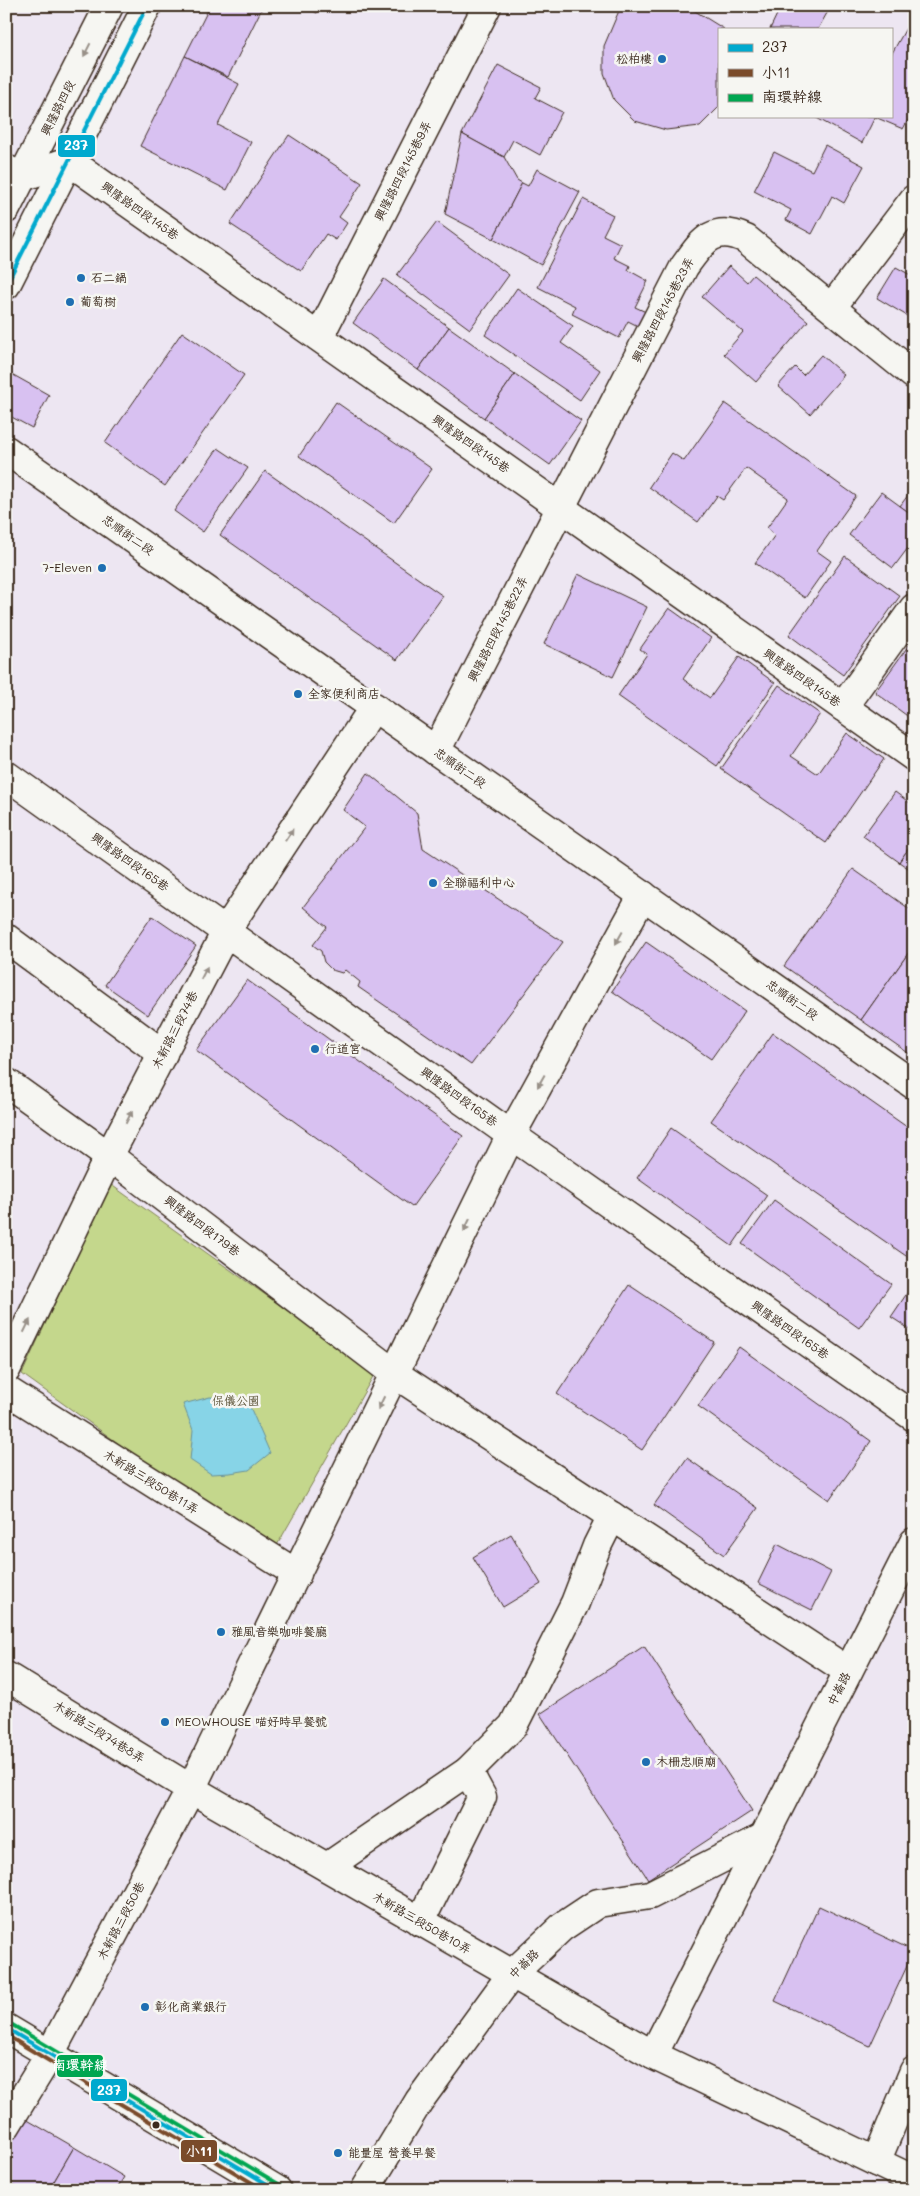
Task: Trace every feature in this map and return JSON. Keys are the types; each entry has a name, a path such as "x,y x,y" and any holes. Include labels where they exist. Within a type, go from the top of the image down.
{"street":[{"path":"6,286 148,6"},
{"name":"興隆路四段145巷9弄","path":"319,337 487,6"},
{"name":"興隆路四段","path":"6,209 14,173 103,9"},
{"path":"14,173 69,161"},
{"name":"興隆路四段145巷","path":"69,161 914,757"},
{"path":"832,308 914,199"},
{"name":"興隆路四段145巷23弄","path":"561,508 684,267 700,245 716,234 731,232 746,239 914,375"},
{"name":"忠順街二段","path":"6,450 914,1086"},
{"name":"興隆路四段145巷22弄","path":"436,751 561,508"},
{"path":"844,707 914,608"},
{"name":"木新路三段74巷","path":"6,1370 109,1156 226,930 374,707"},
{"name":"興隆路四段165巷","path":"6,775 511,1135 914,1417"},
{"name":"木新路三段50巷","path":"6,2126 50,2054 191,1789 396,1374 511,1135 642,896"},
{"path":"6,938 163,1054"},
{"name":"興隆路四段179巷","path":"6,1082 109,1156 396,1374 848,1671"},
{"name":"木新路三段50巷11弄","path":"6,1390 296,1574"},
{"path":"327,1868 468,1771 513,1726 575,1604 597,1546 612,1516"},
{"name":"中崙路","path":"653,2055 848,1671 902,1590 914,1542"},
{"name":"木新路三段74巷8弄","path":"6,1676 191,1789"},
{"path":"420,1922 482,1797 468,1771"},
{"name":"木新路三段50巷10弄","path":"191,1789 511,1975 653,2055 914,2180"},
{"name":"中崙路","path":"365,2190 413,2111 511,1975 562,1928 598,1903 650,1895 764,1836"},
{"path":"6,2028 278,2190"},
{"path":"876,2162 914,2071"}],"green space":[{"name":"保儀公園","path":"110,1184 375,1373 272,1554 22,1374"}],"water":[{"path":"210,1397 247,1400 270,1453 249,1470 211,1474 190,1460 193,1430 183,1404"}],"building":[{"path":"210,6 263,6 228,77 185,56"},
{"path":"304,6 321,6 317,13"},
{"name":"松柏樓","path":"621,6 687,6 722,28 718,28 718,108 700,126 666,130 635,121 614,100 604,73 604,46"},
{"path":"781,6 831,6 819,28 770,28"},
{"path":"914,14 914,109 903,129 877,118 892,118 892,53"},
{"path":"185,56 239,84 218,125 251,142 227,190 140,146"},
{"path":"498,65 541,87 535,98 562,112 540,155 513,140 504,157 462,134"},
{"path":"817,118 874,118 862,143"},
{"path":"462,134 504,157 517,180 522,183 493,239 445,214"},
{"path":"289,135 362,183 339,217 347,223 336,240 326,234 301,271 230,224"},
{"path":"825,145 864,166 844,203 832,196 812,234 786,220 791,210 754,191 774,152 812,171"},
{"path":"537,169 580,192 541,265 493,239 522,183 528,186"},
{"path":"583,199 613,215 603,235 621,244 614,258 630,266 628,270 648,281 635,307 646,312 638,326 628,321 619,338 572,314 575,306 538,287"},
{"path":"437,222 509,275 470,329 397,275"},
{"path":"729,266 747,282 753,275 808,321 756,382 724,354 743,332 702,297"},
{"path":"896,267 914,277 914,320 877,298"},
{"path":"384,279 449,327 418,370 353,323"},
{"path":"517,288 573,326 561,343 600,370 580,400 485,335"},
{"path":"449,327 515,374 484,418 418,370"},
{"path":"182,332 244,375 165,486 105,443"},
{"path":"821,355 844,375 810,414 778,386 795,367 803,375"},
{"path":"8,372 49,395 32,428 6,414"},
{"path":"515,374 581,421 550,465 484,418"},
{"path":"336,402 432,469 394,523 299,456"},
{"path":"725,403 856,496 817,551 831,561 805,598 755,563 775,535 767,528 788,498 746,468 723,500 717,496 698,522 649,487 672,453 684,461"},
{"path":"218,448 248,468 203,532 174,511"},
{"path":"265,471 443,596 397,660 220,535"},
{"path":"914,487 914,516 900,506"},
{"path":"881,492 914,516 914,540 893,568 849,535"},
{"path":"845,556 900,596 843,675 789,635"},
{"path":"578,574 647,607 613,677 544,644"},
{"path":"669,608 711,638 683,679 710,698 739,657 775,683 717,766 618,696 647,654 640,649"},
{"path":"914,638 914,721 875,692"},
{"path":"779,685 820,714 791,756 818,774 847,733 884,759 826,843 721,769"},
{"path":"368,773 417,813 423,849 563,942 471,1065 358,987 360,982 345,970 342,973 332,970 324,962 321,951 313,945 327,927 303,907 365,827 343,810"},
{"path":"895,792 914,806 914,841 899,862 863,836"},
{"path":"914,841 914,872 899,862"},
{"path":"853,869 914,912 914,945 861,1020 784,966"},
{"path":"152,916 196,946 148,1015 105,985"},
{"path":"646,942 745,1011 711,1059 612,991"},
{"path":"914,945 914,1057 861,1020"},
{"path":"247,980 463,1136 412,1207 196,1050"},
{"path":"773,1033 914,1132 914,1252 909,1258 711,1121"},
{"path":"671,1128 767,1195 732,1246 637,1178"},
{"path":"774,1200 891,1284 859,1328 742,1244"},
{"path":"914,1283 914,1332 891,1317"},
{"path":"629,1285 714,1342 642,1450 557,1394"},
{"path":"739,1347 871,1441 829,1500 698,1406"},
{"path":"687,1458 758,1508 724,1555 654,1505"},
{"path":"511,1534 541,1584 503,1607 473,1557"},
{"path":"777,1544 831,1572 812,1610 758,1583"},
{"name":"木柵忠順廟","path":"644,1646 752,1811 648,1879 540,1714"},
{"path":"819,1906 914,1951 870,2046 775,2001"},
{"path":"24,2118 74,2147 49,2190 20,2190 6,2181 6,2148"},
{"path":"74,2147 124,2177 116,2190 49,2190"}],"transit line":[{"name":"237","path":"6,285 147,6"},
{"name":"南環幹線","path":"9,2023 280,2185"},
{"name":"237","path":"6,2028 277,2190"},
{"name":"小11","path":"6,2035 264,2190"}],"place":[{"name":"松柏樓","path":"662,59"},
{"name":"石二鍋","path":"81,278"},
{"name":"葡萄樹","path":"70,302"},
{"name":"7-Eleven","path":"102,568"},
{"name":"全家便利商店","path":"298,694"},
{"name":"全聯福利中心","path":"433,883"},
{"name":"行道宮","path":"315,1049"},
{"name":"雅風音樂咖啡餐廳","path":"221,1632"},
{"name":"MEOWHOUSE 喵好時早餐號","path":"165,1722"},
{"name":"木柵忠順廟","path":"646,1762"},
{"name":"彰化商業銀行","path":"145,2007"},
{"name":"能量屋 營養早餐","path":"338,2153"}]}
